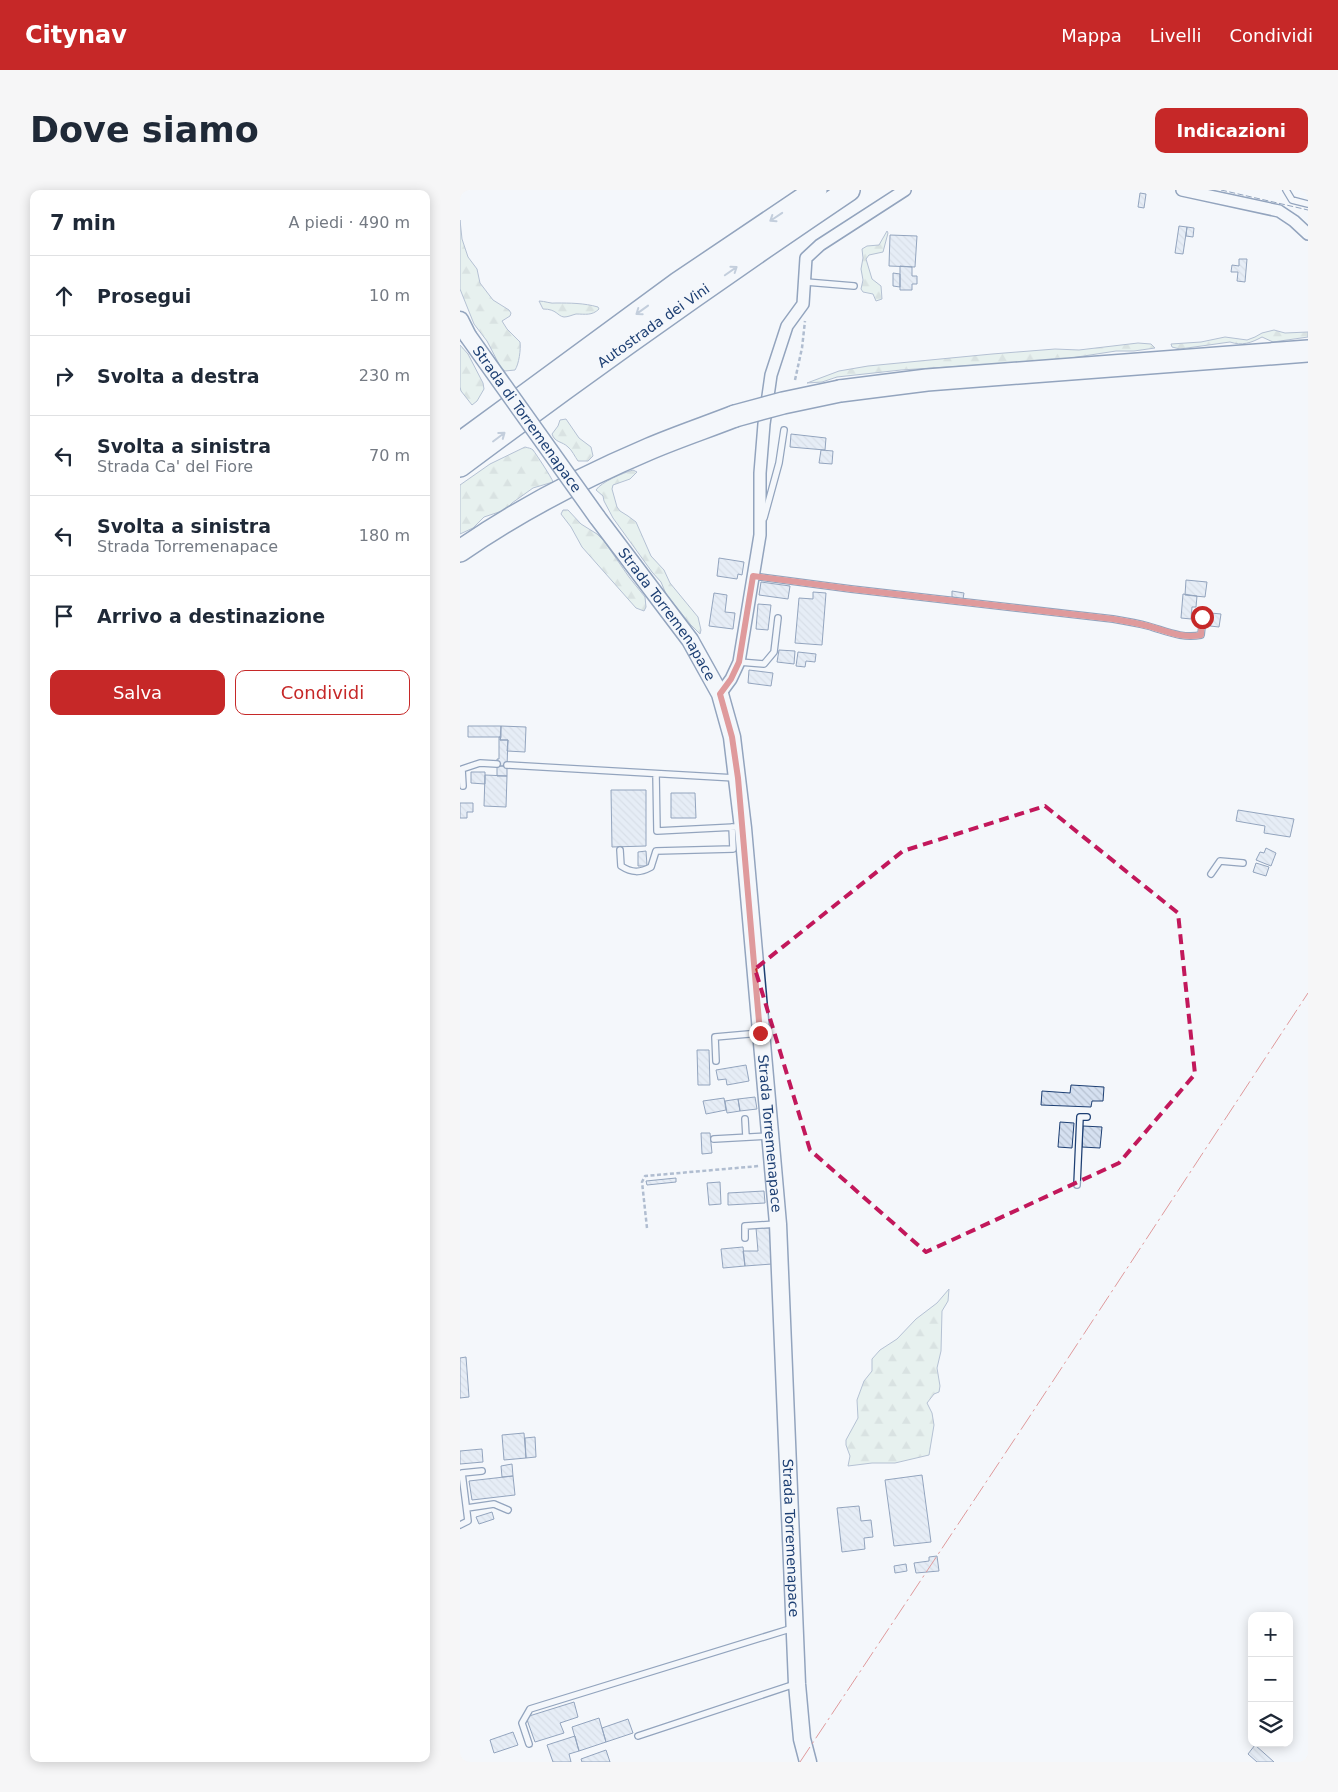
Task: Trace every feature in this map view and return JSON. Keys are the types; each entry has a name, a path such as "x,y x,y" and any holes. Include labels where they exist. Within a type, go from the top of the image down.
{"highway":[{"name":"Autostrada dei Vini","path":"460,443 678,283 816,190"},
{"name":"Autostrada dei Vini","path":"460,466 581,377 763,248 850,190"},
{"path":"460,551 516,514 649,449 735,416 783,403 840,390 927,380 1308,351"}],"street":[{"path":"720,694 731,679 739,662 760,535 760,473 771,375 787,326 803,304 806,282 806,258 820,245 905,190"},
{"path":"1182,190 1279,211 1308,234"},
{"name":"Strada di Torremenapace","path":"460,320 468,336 597,517"},
{"name":"Strada Torremenapace","path":"597,517 690,640 720,694 732,737 738,778 737,827 760,1033 778,1224 797,1684 802,1739 808,1762"}],"lane":[{"path":"1286,190 1292,200 1308,204"},
{"path":"806,282 854,286"},
{"path":"760,535 779,462 784,430"},
{"path":"753,576 1113,619 1148,626 1172,634 1192,637 1201,635 1202,617"},
{"path":"739,662 764,664 774,652 778,618"},
{"path":"463,786 462,769 480,763 497,764"},
{"path":"507,764 738,778"},
{"path":"620,850 621,866 631,872 644,871 651,867 656,851 733,849 737,827 657,831 656,774"},
{"path":"1211,874 1220,861 1243,863"},
{"path":"716,1061 715,1037 760,1033"},
{"path":"1077,1185 1080,1117 1087,1117"},
{"path":"745,1119 746,1137"},
{"path":"714,1139 770,1136"},
{"path":"745,1238 745,1226 778,1224"},
{"path":"460,1525 468,1521 462,1474 482,1472"},
{"path":"467,1508 494,1504 508,1510"},
{"path":"529,1744 522,1723 530,1709 796,1627"},
{"path":"638,1736 797,1684"}],"path":[{"path":"795,380 802,348 805,321 803,304"},
{"path":"647,1228 642,1182 642,1178 645,1176 772,1165"}],"highlighted area":[{"path":"1045,806 1178,913 1195,1074 1119,1163 926,1252 810,1150 755,969 903,851"}],"green space":[{"path":"460,220 462,239 468,257 477,269 480,283 493,300 511,313 510,316 502,321 520,342 518,364 515,370 505,371 501,368 487,341 474,324 460,289"},
{"path":"887,231 883,252 869,255 866,259 872,279 881,286 882,299 876,301 873,294 863,292 861,289 863,280 861,269 862,249 867,246 879,245"},
{"path":"539,301 582,304 598,307 599,309 591,314 576,314 564,317 554,311 543,309"},
{"path":"1274,330 1285,333 1308,332 1308,337 1273,342 1262,337 1246,343 1230,342 1180,349 1172,347 1171,344 1201,342 1225,337 1247,340"},
{"path":"1138,343 1151,344 1155,348 1116,351 1058,360 901,370 837,377 822,382 807,383 839,371 868,366 1055,349 1079,350"},
{"path":"460,345 468,354 483,383 484,389 477,401 472,405 460,387"},
{"path":"566,419 579,438 591,447 593,456 588,461 578,461 566,445 553,437 552,434 560,420"},
{"path":"525,447 533,450 553,482 533,488 505,510 484,517 473,528 460,534 460,485 490,464"},
{"path":"633,470 637,472 630,479 613,485 612,489 617,507 636,522 651,556 664,570 670,583 698,617 700,634 666,594 661,582 613,518 603,496 596,490 607,481"},
{"path":"563,510 568,510 581,524 604,541 645,597 646,607 644,611 636,608 582,547 561,514"},
{"path":"949,1289 948,1301 942,1311 941,1351 937,1368 939,1392 934,1394 927,1403 932,1413 934,1425 929,1455 895,1463 848,1466 850,1456 846,1440 858,1418 857,1400 864,1381 872,1371 872,1359 880,1350 897,1339 916,1319 937,1303"}],"building":[{"path":"1140,193 1146,194 1144,208 1138,207"},
{"path":"1179,226 1187,227 1183,254 1175,253"},
{"path":"1187,227 1194,228 1193,237 1186,236"},
{"path":"890,235 917,236 915,267 889,266"},
{"path":"1239,259 1247,259 1245,282 1237,281 1238,272 1231,272 1232,265 1239,266"},
{"path":"900,266 912,267 912,276 917,276 917,284 912,284 912,290 900,290"},
{"path":"893,273 900,274 900,287 893,286"},
{"path":"791,434 826,438 825,450 790,447"},
{"path":"821,450 833,451 832,464 819,463"},
{"path":"719,558 744,562 742,575 738,574 737,579 717,576"},
{"path":"1186,580 1207,582 1205,597 1185,595"},
{"path":"761,582 790,586 788,599 759,595"},
{"path":"952,591 964,593 963,599 952,597"},
{"path":"813,592 826,593 822,645 795,643 799,598 813,599"},
{"path":"714,593 727,595 725,612 735,613 733,629 709,626"},
{"path":"1183,594 1197,596 1196,607 1192,607 1191,619 1181,618"},
{"path":"758,604 771,605 768,630 756,629"},
{"path":"1211,613 1221,614 1219,627 1210,626"},
{"path":"779,650 795,651 794,664 777,662"},
{"path":"798,652 816,654 815,662 806,661 805,667 796,666"},
{"path":"749,670 773,673 771,686 748,683"},
{"path":"468,726 501,726 501,737 468,737"},
{"path":"501,726 526,727 525,752 507,751 508,740 500,740"},
{"path":"499,737 501,737 500,740 508,740 507,766 497,766 497,759 499,759"},
{"path":"497,766 507,766 507,776 497,776"},
{"path":"471,772 485,772 485,784 471,783"},
{"path":"485,775 507,776 506,807 484,806"},
{"path":"611,790 646,790 646,846 612,847"},
{"path":"671,793 695,793 696,818 671,818"},
{"path":"460,803 473,803 473,812 467,812 467,818 460,818"},
{"path":"1238,810 1294,819 1290,837 1264,833 1265,826 1236,821"},
{"path":"1266,848 1276,853 1271,866 1256,860 1260,852 1264,853"},
{"path":"646,851 647,866 638,866 638,852"},
{"path":"1256,863 1269,867 1266,876 1253,872"},
{"path":"697,1050 709,1050 710,1085 698,1085"},
{"path":"746,1065 749,1081 727,1085 726,1079 718,1080 716,1070"},
{"path":"1071,1085 1104,1087 1103,1101 1092,1101 1091,1107 1041,1105 1042,1091 1070,1093"},
{"path":"755,1097 757,1109 740,1111 738,1099"},
{"path":"724,1098 726,1110 706,1114 703,1101"},
{"path":"738,1099 740,1111 727,1113 725,1101"},
{"path":"1060,1122 1074,1123 1072,1148 1058,1147"},
{"path":"1083,1126 1102,1127 1100,1148 1082,1147"},
{"path":"701,1133 710,1133 712,1153 702,1154"},
{"path":"676,1178 676,1182 647,1185 646,1181"},
{"path":"720,1182 721,1204 709,1205 707,1183"},
{"path":"764,1191 765,1203 728,1205 728,1193"},
{"path":"756,1228 770,1228 772,1264 745,1266 743,1251 758,1251"},
{"path":"743,1247 745,1266 723,1268 721,1249"},
{"path":"466,1357 469,1397 460,1398 460,1358"},
{"path":"524,1433 526,1458 504,1460 502,1435"},
{"path":"535,1437 536,1457 526,1458 525,1438"},
{"path":"482,1449 483,1462 460,1464 460,1451"},
{"path":"512,1464 513,1476 502,1477 501,1466"},
{"path":"922,1475 931,1542 894,1546 885,1480"},
{"path":"513,1476 515,1495 472,1500 469,1481"},
{"path":"859,1506 861,1521 871,1520 873,1537 864,1538 865,1549 842,1552 837,1508"},
{"path":"492,1512 494,1519 479,1524 476,1517"},
{"path":"937,1556 939,1571 916,1573 914,1563 929,1561 929,1557"},
{"path":"906,1564 907,1571 895,1573 894,1566"},
{"path":"574,1702 578,1717 560,1723 564,1733 535,1742 526,1717"},
{"path":"599,1718 606,1742 579,1751 572,1727"},
{"path":"628,1719 633,1733 606,1742 602,1728"},
{"path":"513,1732 518,1745 494,1753 490,1740"},
{"path":"575,1736 579,1751 569,1754 571,1762 553,1762 547,1745"},
{"path":"1253,1747 1257,1747 1274,1762 1257,1762 1248,1754"},
{"path":"606,1750 610,1762 582,1762 581,1759"}],"fence":[{"path":"1221,190 1308,210"}],"power":[{"path":"800,1762 1308,993"}],"route":[{"path":"760,1033 738,778 732,737 720,694 731,679 739,662 753,576 1113,619 1148,626 1172,634 1192,637 1201,635 1202,617"}]}
